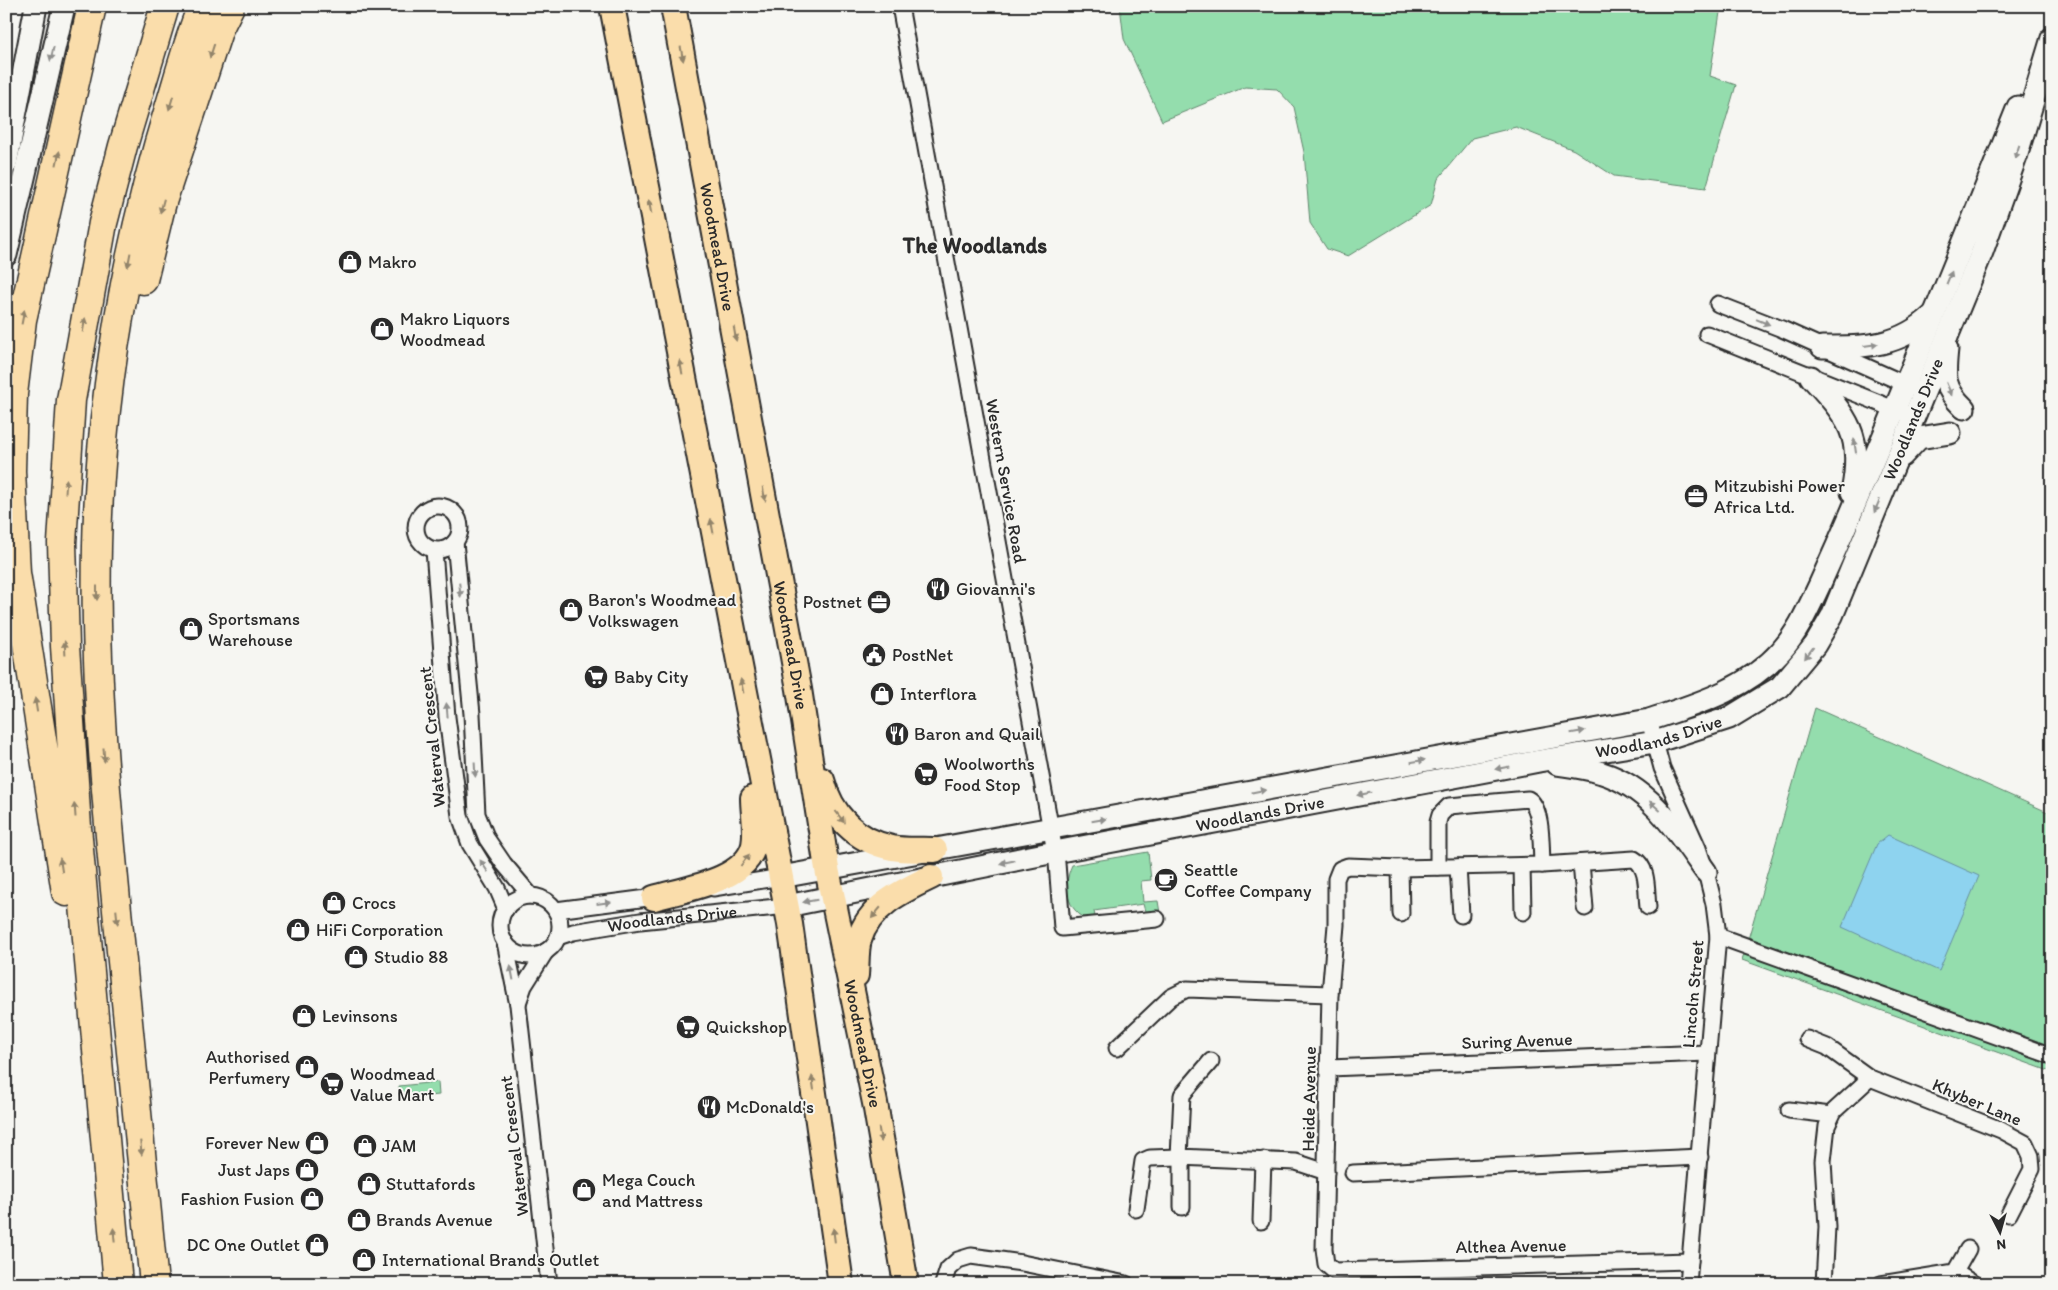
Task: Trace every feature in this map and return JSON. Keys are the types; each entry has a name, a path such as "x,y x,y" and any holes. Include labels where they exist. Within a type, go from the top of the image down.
{"highway":[{"path":"92,6 22,320 13,394 10,470 16,573 25,637 78,965 103,1103"},
{"path":"118,1284 103,1103 76,827 65,646 62,543 71,400 102,223 165,6"},
{"path":"154,1284 109,832 97,648 97,544 106,404 134,236 153,161 202,6"},
{"path":"97,544 134,321 158,220 219,28 230,6"}],"main road":[{"path":"6,164 36,6"},
{"path":"6,254 64,6"},
{"path":"612,6 787,906 821,1131 841,1284"},
{"name":"Woodmead Drive","path":"673,6 799,689 827,869 875,1102 906,1284"},
{"name":"Woodlands Drive","path":"781,877 1649,720 1707,701 1735,688 1761,670 1781,651 1796,631 1904,413 1942,321 2026,86 2052,38"},
{"path":"1822,347 1860,347 1885,343 1921,326 1942,321 1946,385 1951,396 1964,408"},
{"path":"1811,377 1842,412 1853,433 1856,444 1854,482 1845,529"},
{"name":"Woodlands Drive","path":"787,906 1055,852 1539,761 1655,742 1729,718 1780,687 1798,668 1815,645 1832,616 1893,468 1904,413"},
{"path":"1893,468 1919,438 1950,433"},
{"path":"799,689 824,789 842,820 855,833 893,848 935,850"},
{"path":"654,898 701,885 732,873 749,858 754,834 749,718"},
{"path":"1539,761 1602,772 1634,790 1665,815 1706,872"},
{"path":"853,1001 860,939 874,914 887,900 931,877"}],"street":[{"name":"Western Service Road","path":"900,6 1051,829 1062,928 1157,919"},
{"path":"1718,304 1914,388"},
{"path":"1707,334 1904,413"},
{"path":"455,542 441,550 434,550 422,544 416,532 418,516 430,507 445,506 457,516 460,532 455,542 472,714 477,814 488,839 504,864 531,896"},
{"name":"Waterval Crescent","path":"434,550 447,717 460,816 470,844 497,888 506,909"},
{"name":"Lincoln Street","path":"1649,720 1662,768 1698,848 1706,872 1714,904 1718,936 1706,1053 1700,1157 1688,1284"},
{"path":"1438,867 1438,822 1440,815 1449,806 1528,799 1534,802 1539,817 1542,865"},
{"path":"1401,914 1400,868 1522,866 1628,858 1637,861 1644,873 1648,907"},
{"path":"1581,862 1585,908"},
{"name":"Heide Avenue","path":"1334,1270 1326,1264 1324,1249 1330,994 1336,925 1336,879 1340,869 1348,866 1400,868"},
{"path":"1522,866 1523,912"},
{"path":"1458,867 1462,914"},
{"name":"Woodlands Drive","path":"556,910 654,898 781,877"},
{"path":"531,896 549,902 556,910 559,918 558,937 546,951 527,955 517,952 506,942 501,928 506,909 522,897 531,896"},
{"name":"Woodlands Drive","path":"558,937 573,932 640,921 787,906"},
{"path":"1718,936 2052,1056"},
{"name":"Waterval Crescent","path":"506,942 518,1005 549,1284"},
{"name":"Waterval Crescent","path":"518,1005 524,986 546,951"},
{"path":"1117,1048 1171,997 1187,989 1330,994"},
{"name":"Khyber Lane","path":"1807,1039 1827,1047 1870,1078 2001,1130 2024,1143 2031,1156 2032,1169 2009,1214"},
{"name":"Suring Avenue","path":"1329,1068 1706,1053"},
{"path":"1182,1207 1182,1094 1211,1061"},
{"path":"1824,1284 1827,1227 1823,1161 1831,1115 1870,1078"},
{"path":"1789,1110 1831,1115"},
{"path":"1136,1209 1143,1161 1150,1158 1181,1157 1296,1162 1326,1172"},
{"path":"1353,1172 1700,1157"},
{"path":"1261,1220 1262,1160"},
{"path":"1955,1272 1968,1249"},
{"path":"943,1284 948,1269 958,1260 970,1256 1022,1263 1126,1284"},
{"name":"Althea Avenue","path":"1334,1270 1690,1261"},
{"path":"1881,1284 1955,1272 1974,1284"}],"green space":[{"path":"1120,6 1721,6 1710,76 1736,85 1706,188 1614,176 1574,150 1516,127 1472,138 1438,179 1431,205 1348,256 1327,249 1310,223 1304,152 1294,107 1277,89 1245,87 1162,121 1124,39"},
{"path":"1815,708 2052,814 2052,1072 1742,960"},
{"path":"1148,852 1151,880 1141,881 1143,902 1158,901 1160,913 1146,915 1143,904 1094,911 1096,922 1086,919 1073,908 1067,892 1067,883 1072,865"},
{"path":"438,1082 439,1095 400,1099 399,1086"}],"water":[{"path":"1888,835 1979,876 1939,971 1842,927 1877,844"}],"place":[{"name":"Makro","path":"350,262"},
{"name":"Makro Liquors Woodmead","path":"382,329"},
{"name":"Mitzubishi Power Africa Ltd.","path":"1696,496"},
{"name":"Giovanni's","path":"938,589"},
{"name":"Postnet","path":"879,602"},
{"name":"Baron's Woodmead Volkswagen","path":"571,610"},
{"name":"Sportsmans Warehouse","path":"191,629"},
{"name":"PostNet","path":"874,655"},
{"name":"Baby City","path":"596,677"},
{"name":"Interflora","path":"882,694"},
{"name":"Baron and Quail","path":"897,734"},
{"name":"Woolworths Food Stop","path":"926,774"},
{"name":"Seattle Coffee Company","path":"1166,880"},
{"name":"Crocs","path":"334,903"},
{"name":"HiFi Corporation","path":"298,930"},
{"name":"Studio 88","path":"356,957"},
{"name":"Levinsons","path":"304,1016"},
{"name":"Quickshop","path":"688,1027"},
{"name":"Authorised Perfumery","path":"307,1067"},
{"name":"Woodmead Value Mart","path":"332,1084"},
{"name":"McDonald's","path":"709,1107"},
{"name":"Forever New","path":"317,1143"},
{"name":"JAM","path":"365,1146"},
{"name":"Just Japs","path":"307,1170"},
{"name":"Stuttafords","path":"369,1184"},
{"name":"Mega Couch and Mattress","path":"584,1190"},
{"name":"Fashion Fusion","path":"312,1199"},
{"name":"Brands Avenue","path":"359,1220"},
{"name":"DC One Outlet","path":"317,1245"},
{"name":"International Brands Outlet","path":"364,1260"}],"district":[{"name":"The Woodlands","path":"975,245"}]}
